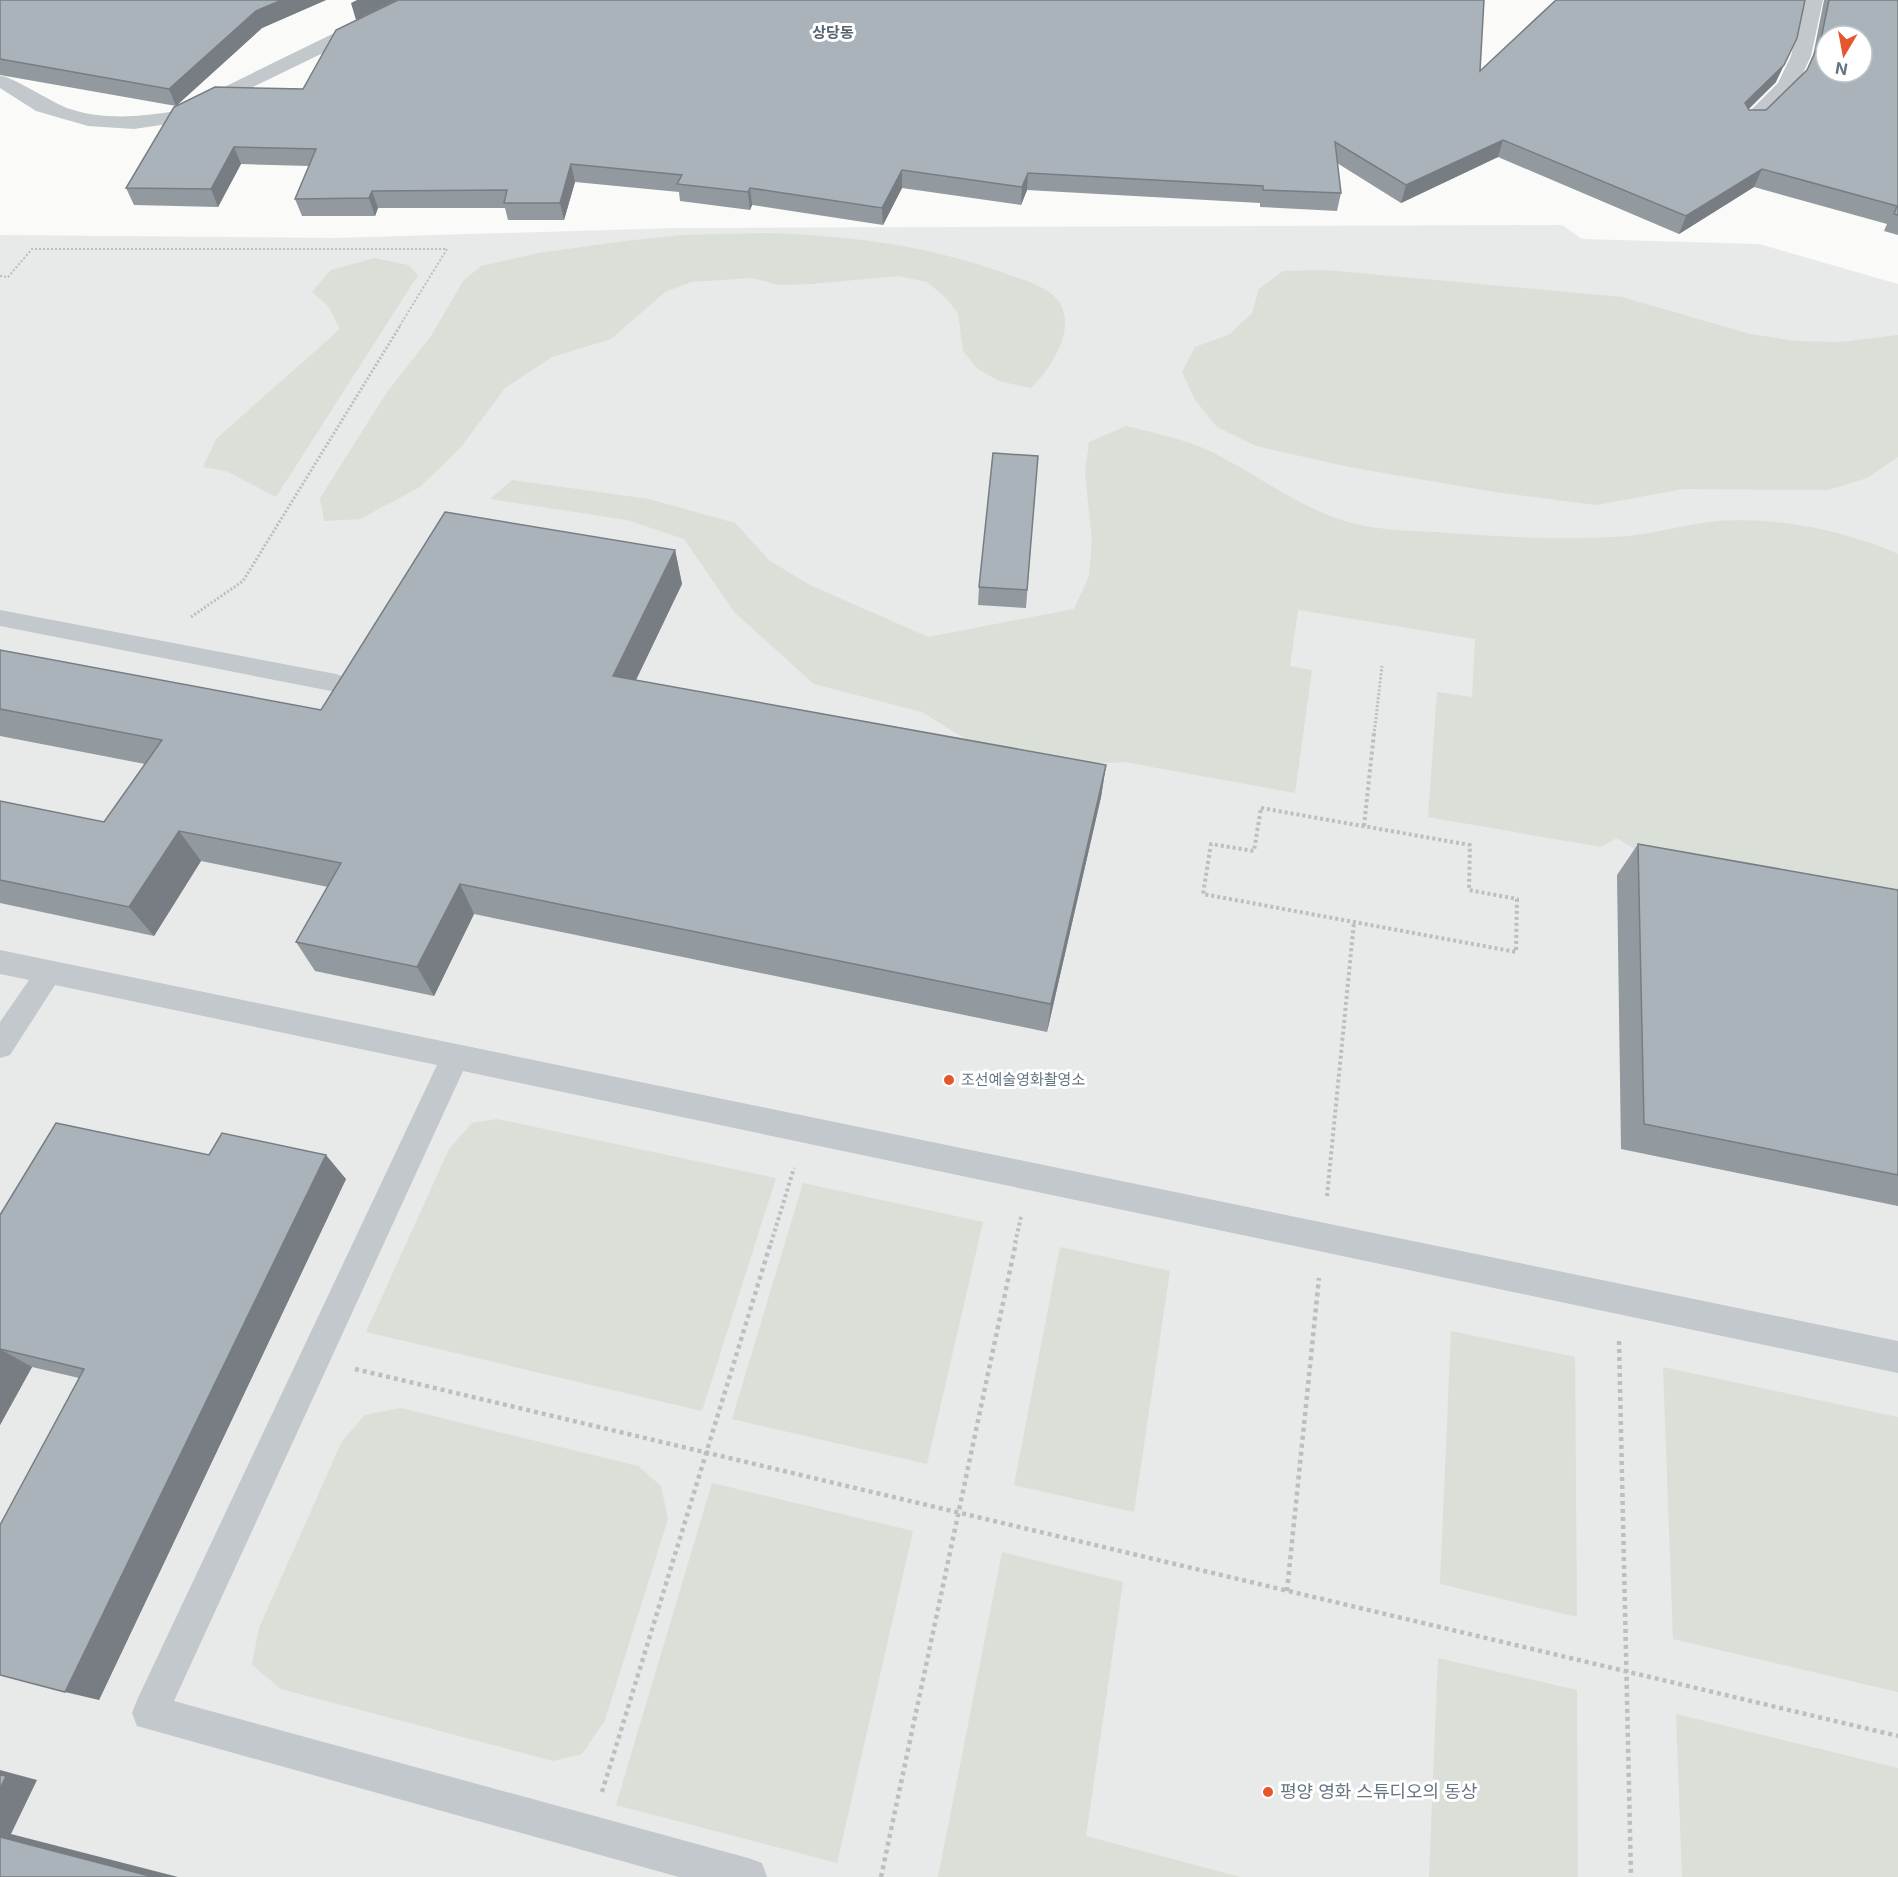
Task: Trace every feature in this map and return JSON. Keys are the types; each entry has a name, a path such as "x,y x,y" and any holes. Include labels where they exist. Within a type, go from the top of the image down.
{"street":[{"path":"4,81 23,98 86,120 122,123 155,122 181,116 417,0"},
{"path":"1750,122 1787,86 1802,56 1813,0"}],"lane":[{"path":"0,618 336,683"},
{"path":"0,962 1898,1357"},
{"path":"0,1046 49,972"},
{"path":"455,1056 150,1713 748,1877"}],"path":[{"path":"0,276 8,277 32,249 447,249 243,581 148,646"},
{"path":"1364,826 1382,666"},
{"path":"1260,808 1364,826 1470,845 1469,891 1517,899 1516,952 1203,894 1211,844 1254,851 1260,808"},
{"path":"589,1834 806,1130"},
{"path":"881,1877 1029,1177"},
{"path":"1618,1299 1631,1877"},
{"path":"315,1360 1898,1736"}],"shaded area":[{"name":"조선예술영화촬영소","path":"1562,225 1582,239 1759,244 1898,284 1898,1877 0,1877 0,235 335,238 676,228"},
{"path":"768,233 860,240 918,249 977,264 1039,286 1051,293 1063,309 1064,334 1060,346 1047,369 1031,388 999,381 978,369 963,351 958,313 945,297 927,282 899,276 779,285 752,278 691,282 665,292 611,339 552,357 505,388 461,447 420,487 360,519 324,521 320,498 387,392 431,336 463,281 481,266 539,253 625,241 682,235"},
{"path":"375,258 408,265 418,275 276,497 226,471 203,467 216,439 340,329 329,307 312,292 331,270"},
{"path":"1325,270 1622,297 1750,334 1796,341 1840,342 1898,335 1898,457 1867,478 1828,490 1683,489 1596,505 1495,492 1349,467 1256,446 1217,427 1195,400 1182,372 1195,347 1230,334 1252,313 1259,289 1283,271"},
{"path":"1126,426 1202,447 1308,506 1348,522 1370,527 1492,536 1583,538 1639,535 1717,521 1763,521 1833,532 1898,554 1898,908 1652,860 1617,838 1601,847 1428,817 1437,692 1472,697 1475,639 1298,610 1290,666 1312,670 1295,793 1124,762 1068,765 1013,756 964,738 922,712 814,684 735,613 684,539 627,520 490,499 512,480 649,499 735,523 770,561 810,585 928,637 1074,609 1089,576 1092,540 1085,473 1089,442"},
{"path":"497,1119 776,1178 702,1411 366,1332 449,1149 472,1123"},
{"path":"803,1183 983,1222 927,1464 732,1419"},
{"path":"1060,1247 1170,1271 1134,1512 1014,1485"},
{"path":"1451,1331 1575,1357 1577,1617 1440,1584"},
{"path":"1663,1367 1898,1417 1898,1692 1673,1639"},
{"path":"401,1408 638,1466 661,1486 668,1519 605,1720 582,1754 553,1761 281,1689 252,1665 259,1628 342,1441 365,1415"},
{"path":"712,1483 913,1531 837,1863 616,1805"},
{"path":"1002,1552 1123,1582 1086,1836 1240,1877 938,1877"},
{"path":"1438,1658 1577,1690 1578,1877 1429,1877"},
{"path":"1676,1714 1898,1768 1898,1877 1682,1877"}],"building":[{"path":"0,0 282,0 256,11 169,89 0,59"},
{"path":"398,0 1484,0 1480,71 1556,0 1805,0 1797,38 1784,65 1745,103 1749,110 1766,110 1807,70 1814,54 1814,84 1874,84 1874,24 1824,24 1829,0 1898,0 1898,215 1894,214 1897,206 1762,169 1686,216 1503,140 1406,185 1335,142 1341,193 1263,190 1263,186 1028,173 1022,187 902,170 882,208 750,188 748,192 677,184 682,175 571,164 560,203 504,203 507,190 372,191 369,198 295,199 316,149 234,147 211,189 126,188 174,107 215,87 303,89 336,30"},
{"path":"993,453 1038,456 1027,590 979,587"},
{"path":"445,512 675,550 613,676 1106,765 1051,1004 460,884 417,967 296,942 341,863 179,831 129,907 0,880 0,801 104,822 162,740 0,709 0,650 321,710"},
{"path":"1638,844 1898,890 1898,1175 1644,1124"},
{"path":"56,1123 209,1155 222,1133 326,1155 65,1692 0,1675 0,1525 84,1369 0,1349 0,1215"},
{"path":"0,1775 6,1776 0,1789"},
{"path":"0,1837 153,1877 0,1877"}],"place":[{"name":"조선예술영화촬영소","path":"949,1080"},
{"name":"평양 영화 스튜디오의 동상","path":"1268,1792"}],"district":[{"name":"상당동","path":"833,33"}]}
